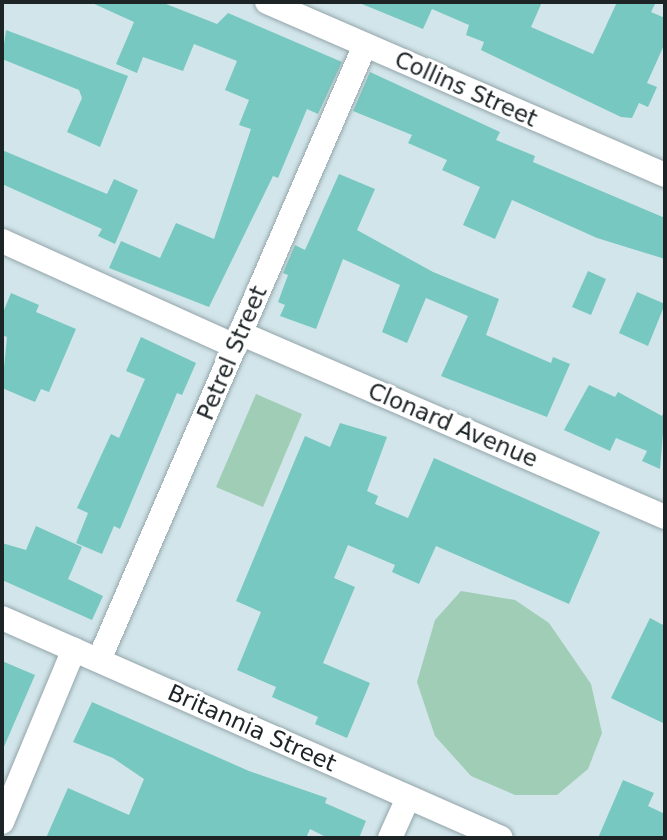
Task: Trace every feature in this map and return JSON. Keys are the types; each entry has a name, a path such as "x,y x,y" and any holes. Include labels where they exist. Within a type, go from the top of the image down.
{"street":[{"name":"Collins Street","path":"267,2 304,9 365,45 665,176"},
{"name":"Petrel Street","path":"99,660 365,45"},
{"name":"Clonard Avenue","path":"2,242 665,517"},
{"name":"Britannia Street","path":"2,618 501,838"},
{"path":"2,822 74,649"},
{"path":"390,838 408,797"}],"green space":[{"path":"256,394 302,414 263,507 216,487"},
{"path":"461,591 515,600 549,623 591,684 602,733 588,769 557,795 515,795 471,776 435,736 417,682 435,620"}],"building":[{"path":"90,2 161,2 217,24 228,13 342,62 318,114 307,109 278,178 273,176 209,307 109,268 121,241 160,258 176,223 214,239 251,129 239,125 249,100 225,90 237,61 194,44 183,71 143,57 137,73 116,64 134,22"},
{"path":"357,2 542,2 531,27 593,54 617,2 656,2 651,12 665,18 665,43 647,83 657,87 648,107 639,103 632,118 621,117 481,50 484,42 466,35 469,25 432,9 423,29"},
{"path":"6,30 128,76 100,147 67,132 82,98 79,90 2,59"},
{"path":"370,72 500,132 496,140 535,156 533,162 665,218 665,259 597,238 512,200 495,239 463,225 480,187 442,170 447,160 408,143 412,135 353,111"},
{"path":"2,150 107,194 114,179 138,190 115,244 98,236 102,229 2,184"},
{"path":"339,174 375,189 357,230 433,272 499,299 486,335 551,363 553,357 570,364 547,417 441,376 468,316 426,298 407,343 382,332 400,285 343,259 316,329 280,316 285,305 278,302 288,275 283,273 295,245 305,250"},
{"path":"588,271 606,279 591,315 572,307"},
{"path":"637,292 665,304 648,346 619,333"},
{"path":"11,293 39,305 36,312 76,329 49,392 41,389 35,402 2,388 7,337 2,335 2,315"},
{"path":"141,337 196,363 182,395 177,393 120,529 114,526 102,554 76,543 88,513 77,508 111,434 119,438 145,379 126,371"},
{"path":"589,385 615,397 618,392 662,416 665,409 660,469 642,461 647,451 616,438 610,451 564,430"},
{"path":"340,423 387,437 367,491 378,496 375,504 408,518 434,458 600,532 569,604 436,546 419,584 392,572 395,565 348,545 334,578 355,587 323,663 370,683 347,738 315,724 318,717 272,697 276,687 237,670 261,612 236,601 305,436 330,447"},
{"path":"36,526 82,547 68,579 103,596 92,620 2,580 2,543 26,550"},
{"path":"650,618 665,626 665,724 611,698"},
{"path":"2,661 35,675 3,749 2,749"},
{"path":"92,702 249,771 327,798 325,803 366,821 359,838 328,838 310,829 306,838 46,838 68,788 129,815 144,779 113,758 73,742"},
{"path":"623,780 654,793 648,806 665,814 665,838 598,838"}]}
